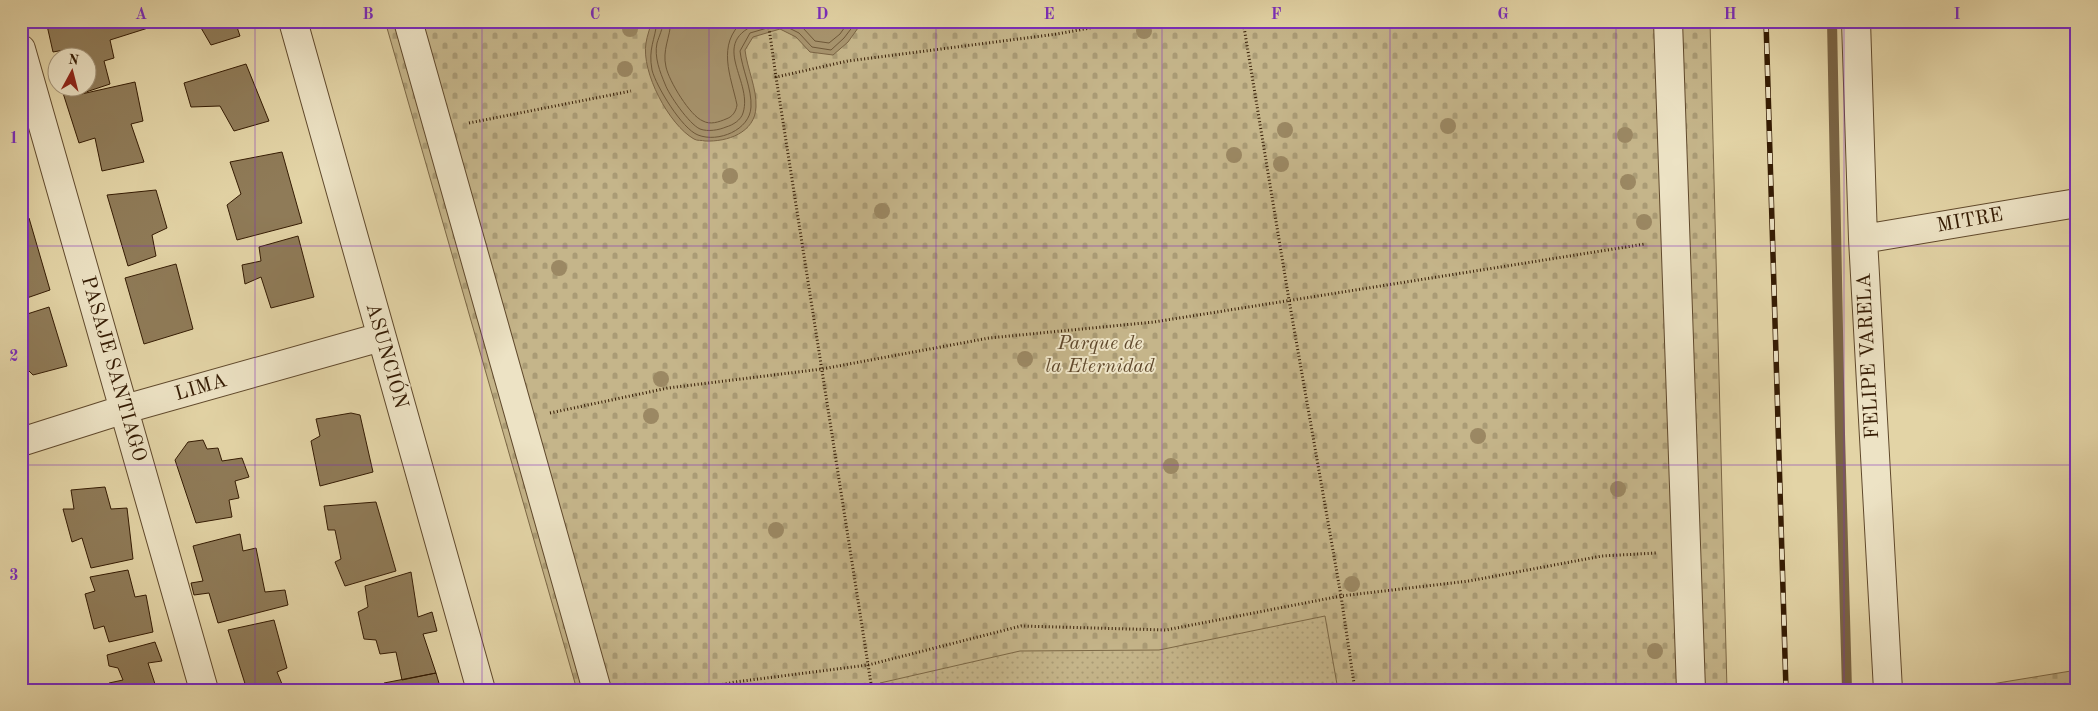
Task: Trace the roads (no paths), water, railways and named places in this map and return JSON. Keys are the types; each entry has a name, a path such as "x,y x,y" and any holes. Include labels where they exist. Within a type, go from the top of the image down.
{"street":[{"name":"ASUNCIÓN","path":"293,21 481,690"},
{"path":"408,21 597,690"},
{"path":"1668,21 1692,690"},
{"name":"FELIPE VARELA","path":"1856,21 1863,239 1888,690"},
{"name":"PASAJE SANTIAGO","path":"21,49 204,690"},
{"name":"MITRE","path":"1863,239 2077,203"},
{"name":"LIMA","path":"21,442 125,409 381,337"}],"water":[{"path":"652,21 863,21 848,42 833,55 810,52 796,37 780,29 753,37 745,50 756,100 751,123 731,138 705,141 694,139 675,122 652,82 646,55 646,40"}],"waterway":[{"path":"1832,21 1847,690"}],"railway":[{"path":"1766,21 1786,690"}],"park label":[{"name":"Parque de la Eternidad","path":"1100,356"}]}
